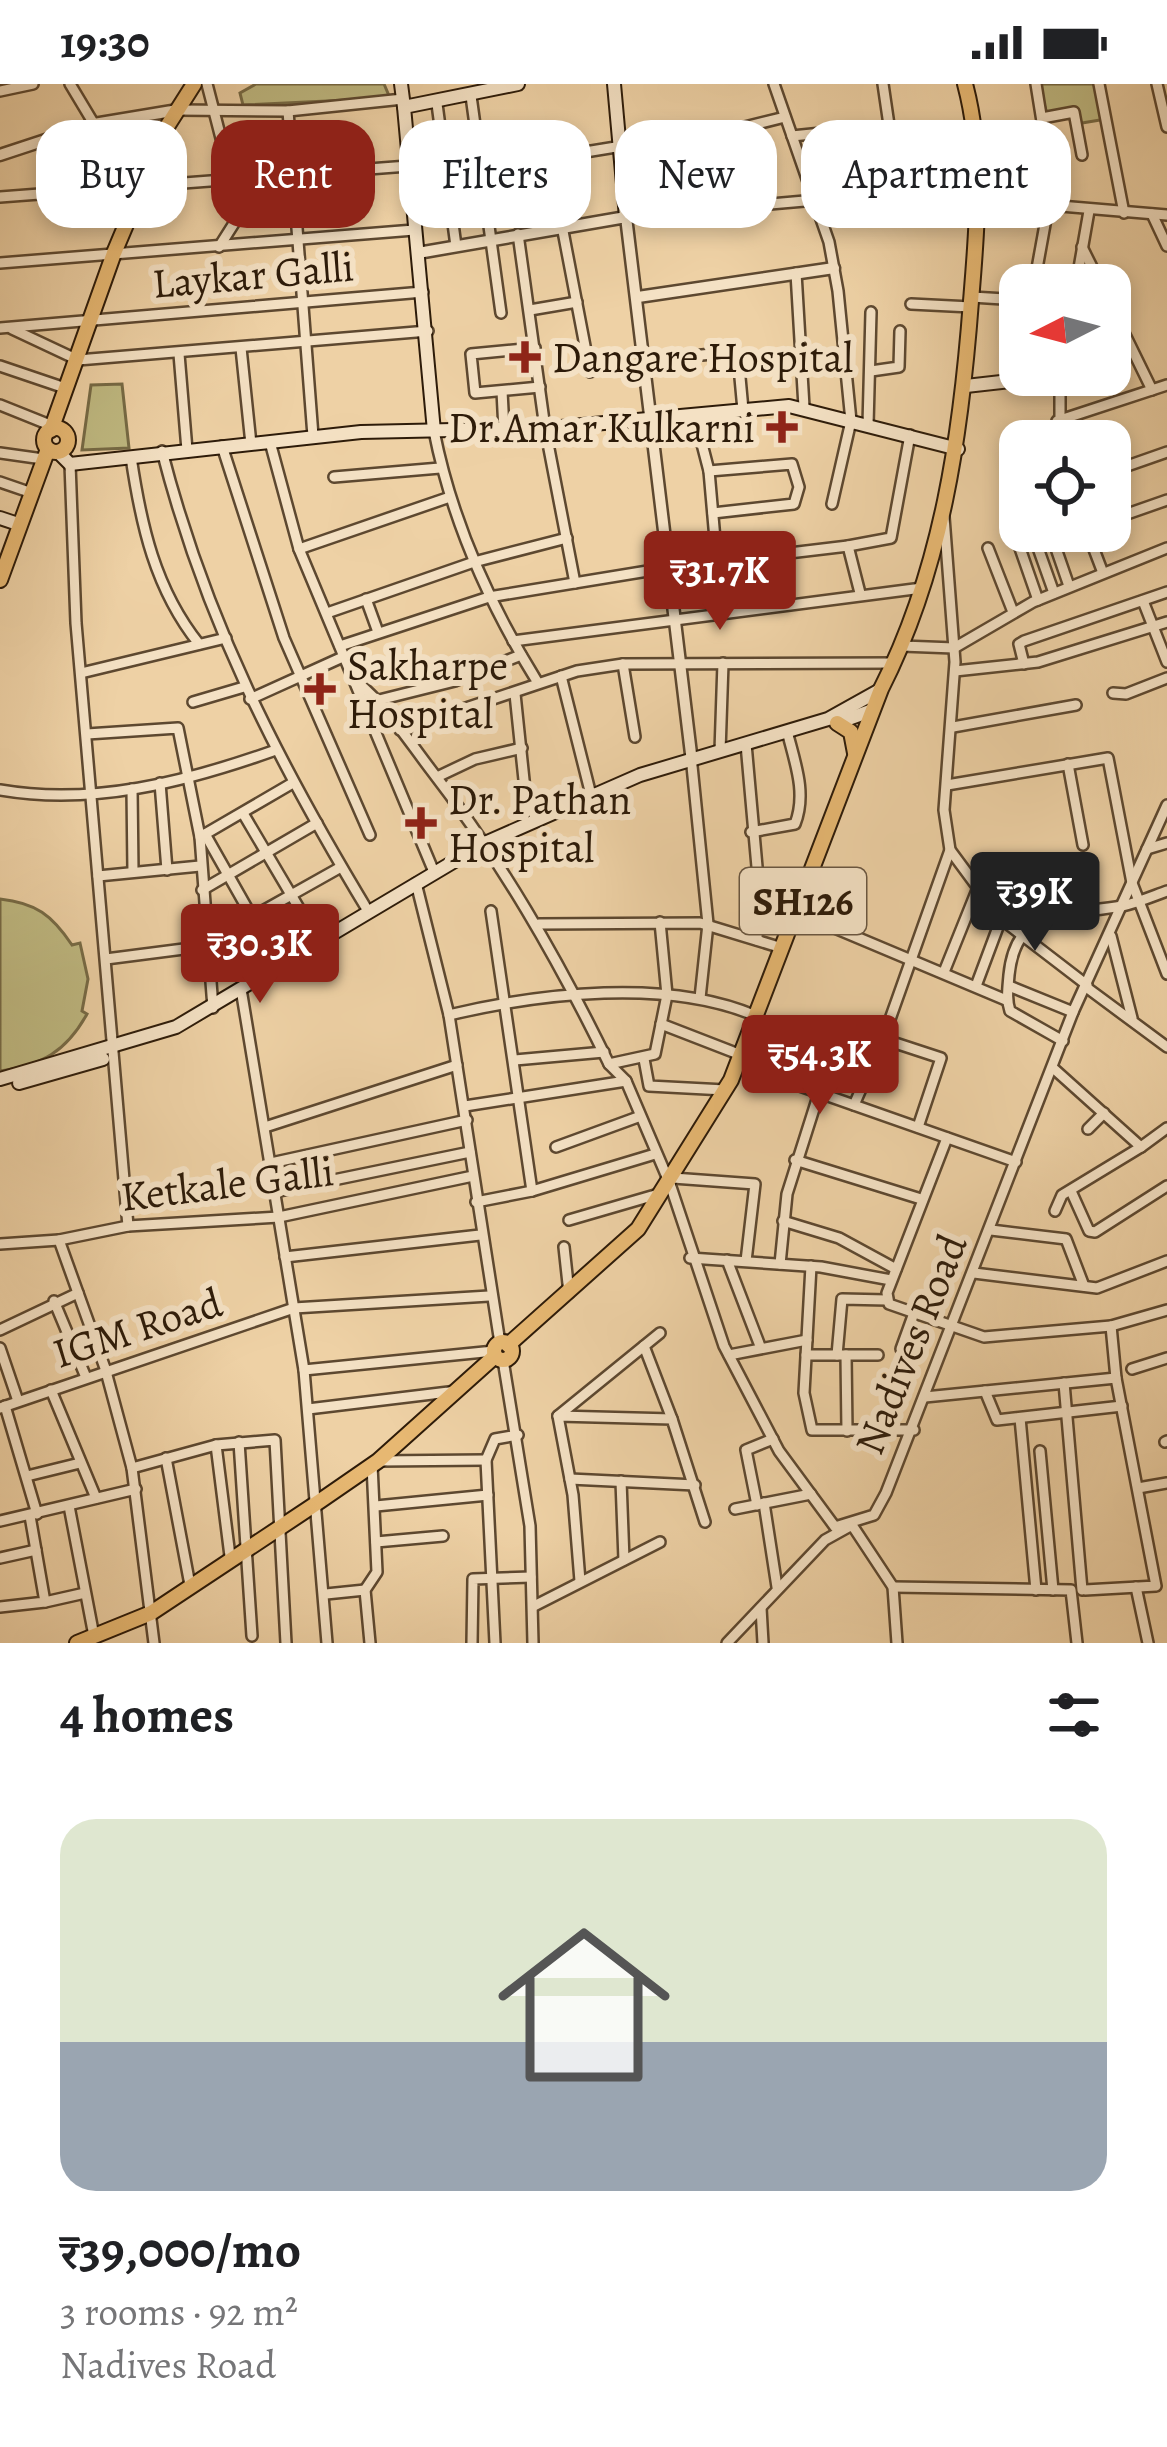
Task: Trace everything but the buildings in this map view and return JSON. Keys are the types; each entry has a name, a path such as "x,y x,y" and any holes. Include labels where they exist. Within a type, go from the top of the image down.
{"main road":[{"path":"173,120 194,84"},
{"path":"401,84 405,120"},
{"path":"404,103 437,104 486,88 518,84"},
{"path":"614,84 619,120"},
{"name":"SH126","path":"965,84 974,120"},
{"path":"1,571 29,492 67,447 68,436 51,424 125,228"},
{"name":"SH126","path":"500,1351 638,1229 669,1185 739,1060 881,689 897,663 922,588 958,449 967,386 976,228"},
{"path":"414,230 428,331 434,431"},
{"path":"967,386 999,381"},
{"path":"55,456 131,458 313,436 545,428 804,407 958,449"},
{"path":"0,518 18,524"},
{"path":"788,735 846,712 881,689"},
{"path":"0,1083 187,1030 434,872 591,795 873,710"},
{"path":"837,723 851,732 856,758"},
{"path":"111,1052 176,1027 243,993 486,845 614,791 720,751 745,747"},
{"path":"76,1643 151,1613 230,1556 320,1501 375,1463 460,1392 500,1351"}],"street":[{"path":"0,92 33,84"},
{"path":"70,84 92,120"},
{"path":"207,84 219,120"},
{"path":"774,84 801,159"},
{"path":"883,84 890,120"},
{"path":"1036,84 1042,118 1074,112 1082,155"},
{"path":"1100,84 1124,213"},
{"path":"1156,84 1167,127"},
{"path":"471,96 474,120"},
{"path":"118,120 178,110 288,111 404,103"},
{"path":"437,104 456,246"},
{"path":"288,111 289,120"},
{"path":"775,120 785,118"},
{"path":"793,136 801,135"},
{"path":"0,155 36,143"},
{"path":"0,197 36,194"},
{"path":"1071,210 1167,215"},
{"path":"1079,264 1089,211"},
{"path":"1152,214 1167,246"},
{"path":"219,247 231,228"},
{"path":"297,228 313,436"},
{"path":"486,228 501,313"},
{"path":"418,253 549,228"},
{"path":"562,228 590,372"},
{"path":"628,228 672,567 708,924 700,998"},
{"path":"823,228 834,268 851,421 832,504"},
{"path":"1039,264 1047,228"},
{"path":"0,263 414,230"},
{"path":"518,233 545,428 575,584"},
{"path":"1082,247 1090,264"},
{"path":"638,297 834,268"},
{"path":"796,273 804,407"},
{"name":"Laykar Galli","path":"6,328 423,292"},
{"path":"911,304 999,301"},
{"path":"530,310 578,302"},
{"path":"868,425 872,312"},
{"path":"6,328 78,360 428,331"},
{"path":"845,364 899,367 900,331"},
{"path":"1131,347 1152,390"},
{"path":"241,348 251,444"},
{"path":"535,348 471,354 475,394 540,387"},
{"path":"646,361 730,352 738,356 743,410"},
{"path":"179,354 187,449"},
{"path":"0,366 65,388"},
{"path":"1060,420 1167,385"},
{"path":"502,391 504,430"},
{"path":"0,405 51,424"},
{"path":"695,416 709,471 717,562"},
{"path":"434,431 447,498 489,597 538,683"},
{"path":"250,699 378,632 489,597 891,538 910,435"},
{"path":"270,442 299,548 434,872"},
{"path":"222,446 299,676 370,835"},
{"path":"161,452 181,525 273,751 368,911"},
{"path":"1131,465 1167,452"},
{"path":"0,453 55,456 87,734 128,1226"},
{"path":"131,458 153,563 172,606 199,644"},
{"path":"709,471 792,464 799,487 794,504 712,513"},
{"path":"334,477 440,468"},
{"path":"0,482 29,492"},
{"path":"299,548 447,498"},
{"path":"1131,513 1167,500"},
{"path":"854,1105 883,1039 950,850 946,784 955,671 943,514"},
{"path":"327,613 474,562 567,538"},
{"path":"848,546 860,593"},
{"path":"988,548 1013,612"},
{"path":"902,646 954,648 1038,600 1167,548"},
{"path":"1021,552 1038,600"},
{"path":"1039,552 1054,593"},
{"path":"1057,552 1069,586"},
{"path":"1096,552 1103,573"},
{"path":"514,641 676,616 922,588"},
{"path":"1024,664 1019,644 1024,640 1167,592"},
{"path":"366,599 378,632"},
{"path":"1143,601 1166,656"},
{"path":"955,671 1024,664 1167,622"},
{"path":"81,673 226,638"},
{"path":"379,700 454,681 520,655"},
{"path":"720,751 723,663"},
{"path":"400,730 561,676 623,664 897,663"},
{"path":"623,664 635,737"},
{"path":"561,676 591,795"},
{"path":"1112,693 1126,694 1167,678"},
{"path":"357,682 379,700 486,845 539,924 609,1064 626,1081"},
{"path":"193,702 244,686"},
{"path":"515,694 526,799 536,819"},
{"path":"953,727 1076,706"},
{"path":"87,734 176,726 202,835 200,866 213,1008"},
{"path":"752,832 795,824 801,811 801,788 788,735"},
{"path":"745,747 757,940"},
{"path":"437,777 475,759 522,748"},
{"path":"0,790 91,798 273,751"},
{"path":"946,784 1108,758 1132,883 1167,974"},
{"path":"1068,764 1083,844"},
{"path":"160,783 167,870"},
{"path":"202,835 291,784"},
{"path":"133,789 133,872"},
{"name":"Nadives Road","path":"626,1081 669,1185 690,1258 728,1355 773,1438 835,1527 874,1515 914,1430 1073,1012 1167,805"},
{"path":"244,815 319,942"},
{"path":"202,890 317,823"},
{"path":"202,835 252,917"},
{"path":"1147,849 1167,843"},
{"path":"950,850 1000,920 1152,1031 1167,1047"},
{"path":"98,876 200,866"},
{"path":"106,959 207,949 252,917 341,867"},
{"path":"418,885 449,1016 489,1296 518,1435 534,1606 533,1643"},
{"path":"944,972 977,890"},
{"path":"1063,1041 1010,1012 1006,1000 1012,948 1020,936 1050,917 1122,906 1167,891"},
{"path":"491,911 522,1097 532,1191"},
{"path":"799,913 1006,1000"},
{"path":"976,986 1000,920"},
{"path":"609,1064 655,1054 667,995 660,922"},
{"path":"539,924 708,924 784,948"},
{"path":"1110,933 1132,1018"},
{"path":"1009,986 1073,1012"},
{"path":"243,993 304,1370 320,1501 327,1643"},
{"path":"449,1016 507,1001 576,993 700,998 757,1016"},
{"path":"661,1024 820,1093 1016,1162"},
{"path":"1152,1031 1167,1033"},
{"path":"883,1039 941,1058 919,1127"},
{"path":"515,1060 604,1052"},
{"path":"644,1059 649,1086 725,1090"},
{"path":"265,1126 457,1065"},
{"path":"1053,1068 1141,1147"},
{"path":"465,1106 626,1081"},
{"path":"780,1264 795,1160 820,1093"},
{"path":"1088,1129 1104,1114"},
{"path":"556,1147 638,1117"},
{"path":"271,1163 466,1120"},
{"path":"1055,1211 1062,1195 1167,1128"},
{"path":"886,1300 947,1138"},
{"path":"275,1192 470,1152"},
{"path":"476,1202 532,1191 655,1154"},
{"path":"795,1160 921,1199"},
{"name":"Ketkale Galli","path":"0,1244 59,1240 128,1226 279,1217 473,1176"},
{"path":"569,1220 669,1185 755,1184 746,1261"},
{"path":"1071,1191 1089,1231 1095,1232 1167,1186"},
{"path":"783,1221 839,1238 894,1275"},
{"path":"991,1230 1066,1239 1084,1286"},
{"path":"285,1257 481,1235"},
{"path":"59,1240 105,1368 132,1468 154,1643"},
{"path":"564,1246 569,1293"},
{"path":"690,1258 894,1275"},
{"path":"727,1260 760,1346"},
{"path":"974,1273 1097,1288 1167,1261"},
{"path":"811,1266 805,1405 812,1430 914,1430"},
{"path":"0,1330 78,1293"},
{"name":"IGM Road","path":"3,1407 105,1368 205,1341 294,1308 489,1296"},
{"path":"847,1431 842,1299 886,1300 984,1337 1111,1326 1167,1310"},
{"path":"55,1301 86,1375"},
{"path":"901,1349 914,1313"},
{"path":"892,1587 1085,1590 1156,1586 1116,1378 1111,1326"},
{"path":"558,1415 661,1333"},
{"path":"728,1355 807,1340"},
{"path":"644,1346 705,1522"},
{"path":"0,1348 18,1401"},
{"path":"304,1370 500,1351"},
{"path":"806,1355 878,1355"},
{"path":"1132,1370 1167,1358"},
{"path":"925,1397 1116,1378"},
{"path":"1064,1383 1085,1590"},
{"path":"50,1390 96,1498"},
{"path":"985,1391 994,1417 1122,1406"},
{"path":"308,1409 460,1392"},
{"path":"3,1407 27,1476 45,1602"},
{"path":"558,1415 672,1419"},
{"path":"558,1415 580,1581"},
{"path":"1020,1418 1036,1590"},
{"path":"495,1643 486,1460 495,1439 518,1435"},
{"path":"773,1438 746,1450 777,1587"},
{"path":"132,1468 216,1445 275,1440 286,1643"},
{"path":"239,1442 249,1544 251,1636"},
{"path":"216,1445 230,1556"},
{"path":"1040,1451 1053,1590"},
{"path":"166,1458 190,1585"},
{"path":"326,1594 364,1590 375,1582 375,1463 486,1460"},
{"path":"27,1476 80,1463"},
{"path":"570,1479 695,1485"},
{"path":"621,1481 624,1560"},
{"path":"1138,1488 1167,1483"},
{"path":"0,1521 136,1489"},
{"path":"376,1506 488,1495"},
{"path":"736,1509 811,1495"},
{"path":"69,1506 94,1636"},
{"path":"727,1643 826,1540 851,1525 892,1587 897,1643"},
{"path":"376,1542 443,1536"},
{"path":"534,1606 659,1542"},
{"path":"0,1558 36,1550"},
{"path":"472,1643 473,1579 531,1577"},
{"path":"1136,1587 1148,1643"},
{"path":"364,1590 370,1643"},
{"path":"1071,1590 1077,1643"},
{"path":"0,1607 85,1593"},
{"path":"761,1607 763,1643"}],"shaded area":[{"path":"256,84 384,84 390,98 243,105 240,93"},
{"path":"1038,84 1099,84 1106,119 1076,124 1073,112 1048,117"},
{"path":"122,384 129,448 82,450 91,385"},
{"path":"0,899 33,907 50,918 72,945 80,943 88,979 82,1011 87,1014 70,1038 40,1060 0,1071"}],"place":[{"name":"Dangare Hospital","path":"525,357"},
{"name":"Dr.Amar Kulkarni","path":"782,427"},
{"name":"Sakharpe Hospital","path":"320,689"},
{"name":"Dr. Pathan Hospital","path":"421,823"}]}
